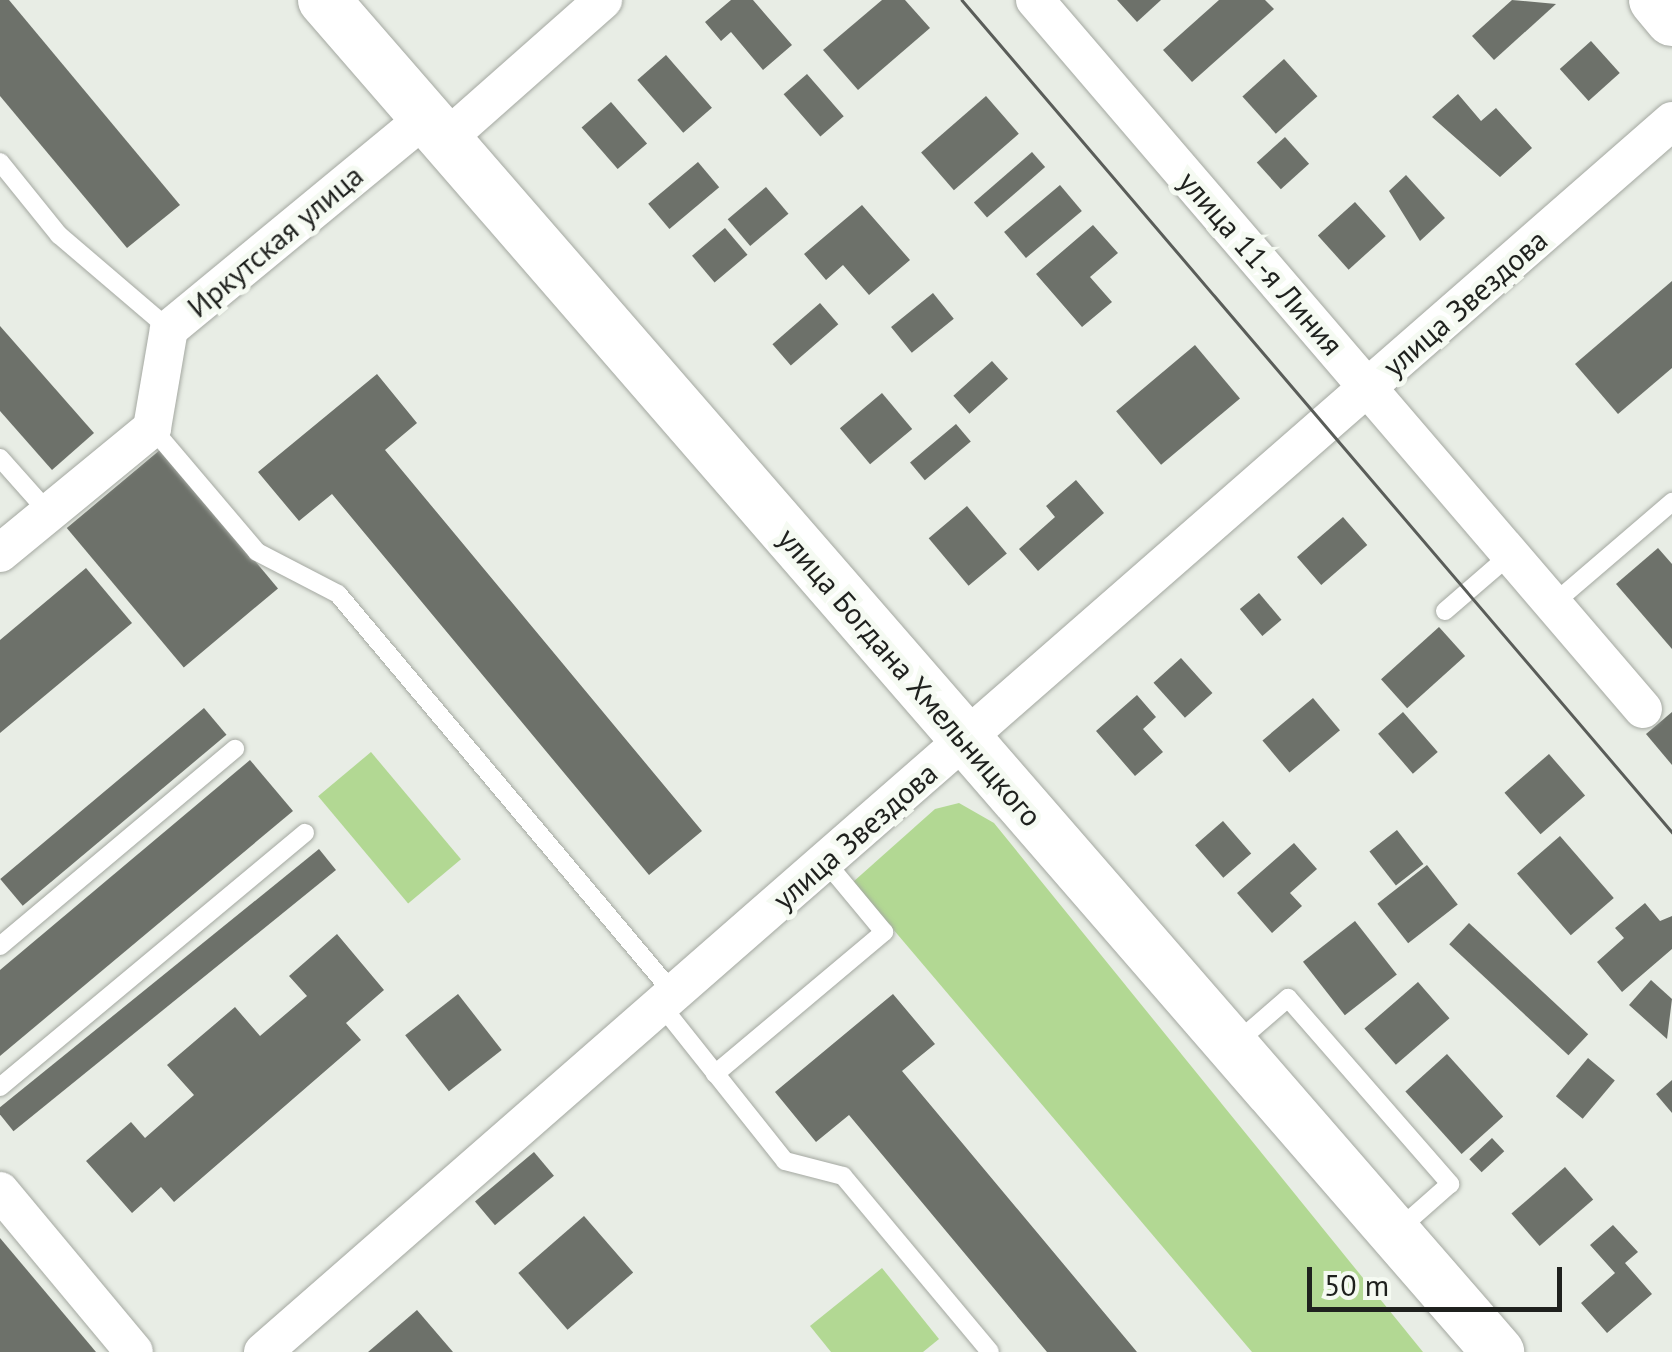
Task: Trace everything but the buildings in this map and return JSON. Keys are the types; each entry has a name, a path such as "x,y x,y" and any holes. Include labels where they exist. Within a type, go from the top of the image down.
{"main road":[{"name":"улица Богдана Хмельницкого","path":"324,0 1498,1352"},
{"path":"1655,0 1672,20"}],"street":[{"name":"Иркутская улица","path":"152,428 169,329 603,0"},
{"name":"улица 11-я Линия","path":"1035,0 1642,709"},
{"name":"улица Звездова","path":"263,1352 1672,122"},
{"path":"0,553 152,428"},
{"path":"0,1191 134,1352"}],"lane":[{"path":"0,162 58,235 169,329"},
{"path":"152,428 257,552 338,594 667,999 715,1074 785,1161 842,1176 990,1352"},
{"path":"0,458 48,512"},
{"path":"1553,604 1672,502"},
{"path":"1445,610 1510,554"},
{"path":"0,946 236,749"},
{"path":"0,1087 305,832"},
{"path":"715,1074 884,932 825,862"},
{"path":"1232,1046 1288,998 1426,1155 1450,1184 1394,1233"}],"green space":[{"path":"371,752 461,859 408,904 318,796"},
{"path":"959,803 994,823 1423,1352 1252,1352 853,882 935,809"},
{"path":"882,1268 939,1339 923,1352 831,1352 810,1326"}],"tram line":[{"path":"962,0 1672,832"}]}
